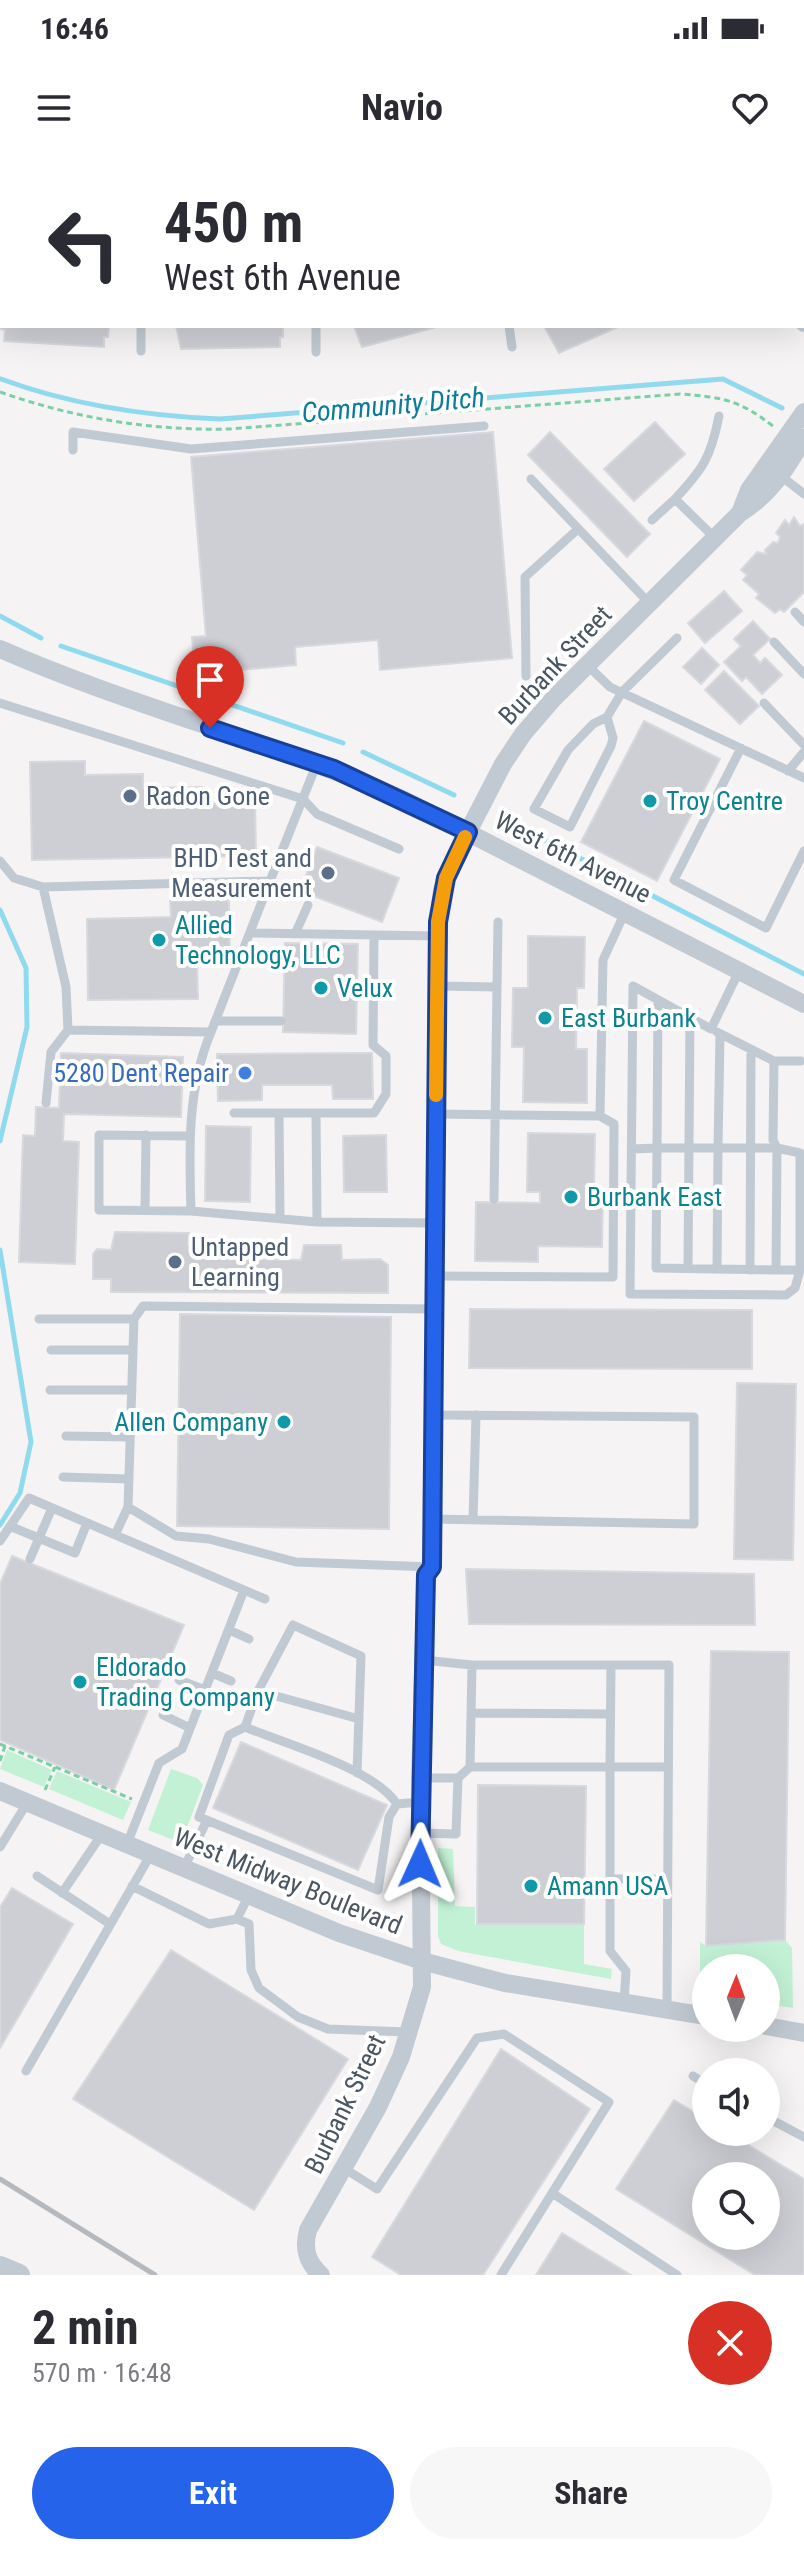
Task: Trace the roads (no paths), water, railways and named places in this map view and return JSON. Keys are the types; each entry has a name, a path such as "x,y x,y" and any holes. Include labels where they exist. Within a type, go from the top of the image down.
{"street":[{"name":"Burbank Street","path":"740,513 749,490 804,412"},
{"name":"Burbank Street","path":"321,2275 308,2260 305,2241 312,2222 345,2169 395,2069 422,1987 420,1778 426,1575 432,1567 437,986 442,890 468,832 523,734 587,665 740,513 762,499 781,476 804,438"},
{"name":"West 6th Avenue","path":"1,653 154,710 317,763 468,832 804,1004"},
{"name":"West Midway Boulevard","path":"0,1791 339,1933 422,1961 505,1983 692,2014"},
{"path":"780,2029 804,2033"},
{"path":"0,2267 19,2275"}],"lane":[{"path":"141,328 141,351"},
{"path":"316,328 316,352"},
{"path":"509,328 512,347"},
{"path":"652,520 675,499 712,452 719,416"},
{"path":"73,450 73,432 191,449 484,426"},
{"path":"781,476 804,494"},
{"path":"531,479 650,604"},
{"path":"675,499 716,539"},
{"path":"526,676 525,577 578,529"},
{"path":"795,612 804,622"},
{"path":"607,717 613,738 611,746 570,827 534,809 568,750 593,724 607,717 622,692 677,638"},
{"path":"774,642 804,674"},
{"path":"587,665 610,687 804,778"},
{"path":"0,703 303,799 317,814 399,849"},
{"path":"764,703 804,745"},
{"path":"741,748 674,880 766,928 804,851"},
{"path":"788,771 804,752"},
{"path":"191,1211 189,1136 198,1061 317,763"},
{"path":"0,861 14,878 43,887 270,881"},
{"path":"43,887 66,987 68,1030 51,1052 46,1103"},
{"path":"295,934 308,905"},
{"path":"600,1116 603,960 625,912"},
{"path":"494,1199 498,922"},
{"path":"250,933 438,936"},
{"path":"234,1113 374,1113 386,1094 386,1056 373,1045 374,935"},
{"path":"717,1269 715,1031 739,971"},
{"path":"437,986 497,987"},
{"path":"632,1149 777,1148 800,1153 800,1270 795,1288 786,1295 630,1294 633,986 774,1061 801,1061"},
{"path":"658,1000 656,1268 800,1270"},
{"path":"688,1268 690,1017"},
{"path":"215,1021 281,1021"},
{"path":"68,1030 211,1032"},
{"path":"750,1270 751,1049"},
{"path":"774,1061 776,1270"},
{"path":"316,1113 317,1222"},
{"path":"279,1114 280,1217"},
{"path":"435,1276 613,1277 614,1124 600,1116 436,1114"},
{"path":"189,1136 99,1135 99,1210 191,1211 317,1222 435,1223"},
{"path":"145,1210 146,1135"},
{"path":"115,1535 128,1507 134,1319 143,1306 435,1309"},
{"path":"39,1319 134,1319"},
{"path":"51,1350 133,1350"},
{"path":"50,1390 132,1390"},
{"path":"433,1415 694,1417 694,1524 433,1519"},
{"path":"473,1520 476,1415"},
{"path":"66,1436 130,1437"},
{"path":"63,1477 129,1479"},
{"path":"0,1541 29,1498 265,1599"},
{"path":"128,1507 176,1536 209,1539 296,1562 432,1567"},
{"path":"30,1559 52,1508"},
{"path":"12,1527 75,1553 87,1523"},
{"path":"127,1844 159,1763 182,1749 244,1590"},
{"path":"357,1773 361,1656 293,1625 258,1691 245,1727 229,1735 199,1817 378,1890 389,1817 397,1804"},
{"path":"229,1630 249,1639"},
{"path":"423,1660 472,1665 669,1665 667,2010"},
{"path":"470,1767 472,1665"},
{"path":"611,1665 610,1951 626,1971 624,2002"},
{"path":"212,1673 231,1681"},
{"path":"179,1680 205,1690"},
{"path":"258,1691 359,1719"},
{"path":"471,1713 610,1714"},
{"path":"163,1715 190,1728"},
{"path":"245,1727 357,1773 390,1793 397,1804"},
{"path":"420,1778 458,1778 470,1767 668,1767"},
{"path":"420,1833 456,1834 458,1778"},
{"path":"397,1804 420,1802"},
{"path":"0,1847 27,1803"},
{"path":"184,1868 207,1820"},
{"path":"62,1893 102,1834"},
{"path":"26,2071 151,1854"},
{"path":"37,1876 110,1924"},
{"path":"610,1879 667,1879"},
{"path":"132,1886 209,1924 237,1919 249,1924 251,1970 259,1988 298,2017 328,2029 408,2032"},
{"path":"237,1919 249,1895"},
{"path":"345,2169 377,2189 477,2038 504,2034 609,2102 501,2275"},
{"path":"780,2124 804,2137"},
{"path":"552,2193 677,2275"}],"waterway":[{"name":"Community Ditch","path":"1,379 54,396 109,408 220,419 723,379 782,408"},
{"path":"0,616 41,638"},
{"path":"61,646 343,743"},
{"path":"363,752 454,795"},
{"path":"502,818 804,974"},
{"name":"Community Ditch","path":"0,910 26,968 27,1027 0,1141"},
{"name":"Community Ditch","path":"0,1250 31,1442 20,1493 0,1525"}],"railway":[{"path":"0,2179 155,2275"}],"place":[{"name":"Radon Gone","path":"130,796"},
{"name":"Troy Centre","path":"650,801"},
{"name":"BHD Test and Measurement","path":"328,873"},
{"name":"Allied Technology, LLC","path":"159,940"},
{"name":"Velux","path":"321,988"},
{"name":"East Burbank","path":"545,1018"},
{"name":"5280 Dent Repair","path":"245,1073"},
{"name":"Burbank East","path":"571,1197"},
{"name":"Untapped Learning","path":"175,1262"},
{"name":"Allen Company","path":"284,1422"},
{"name":"Eldorado Trading Company","path":"80,1682"},
{"name":"Amann USA","path":"531,1886"}]}
